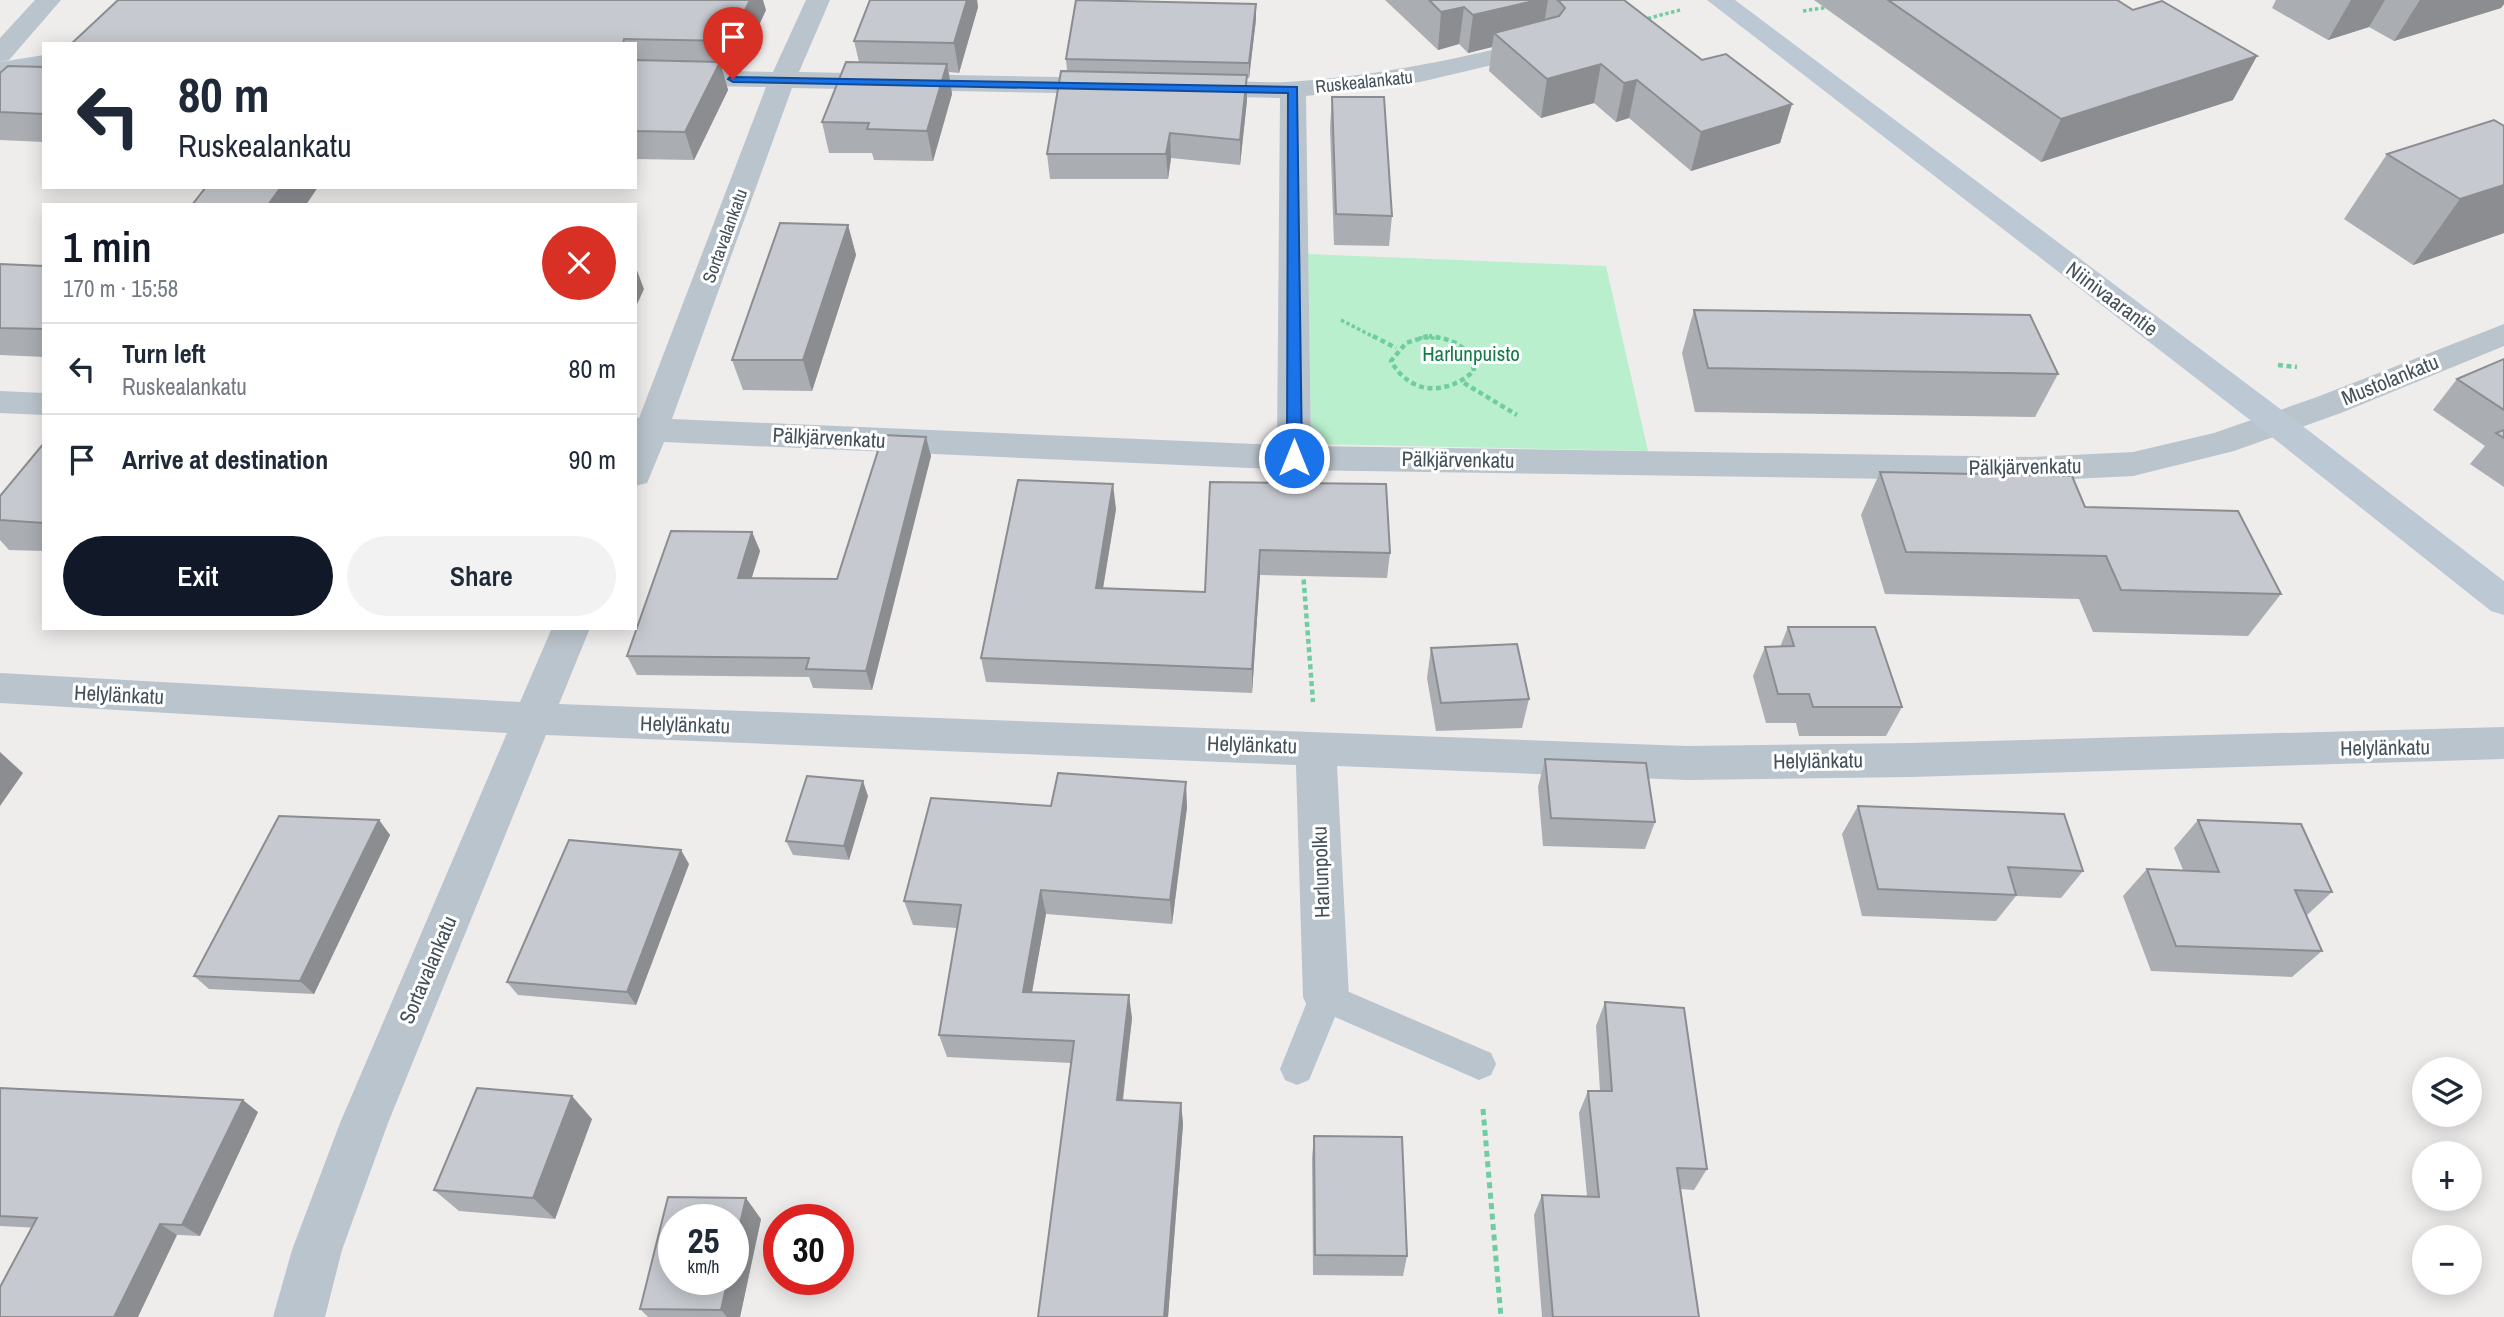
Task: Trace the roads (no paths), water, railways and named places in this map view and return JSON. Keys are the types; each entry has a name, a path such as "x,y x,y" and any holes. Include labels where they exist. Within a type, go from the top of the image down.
{"main road":[{"name":"Niinivaarantie","path":"1718,0 2275,422 2504,601"}],"street":[{"path":"0,54 49,0"},
{"name":"Sortavalankatu","path":"637,464 644,430 782,80 818,0"},
{"name":"Ruskealankatu","path":"1169,87 1293,90 1411,77 1480,63 1543,46"},
{"path":"0,70 42,63"},
{"path":"637,76 1141,87"},
{"path":"1293,90 1294,458"},
{"name":"Mustolankatu","path":"2275,422 2329,405 2504,334"},
{"path":"0,402 42,404"},
{"name":"Pälkjärvenkatu","path":"644,430 1294,458 2032,468 2133,464 2222,443 2275,422"},
{"name":"Sortavalankatu","path":"299,1317 317,1250 365,1123 569,630"},
{"name":"Helylänkatu","path":"0,688 533,719 1686,763 1952,759 2504,743"},
{"name":"Harlunpolku","path":"1317,748 1326,997"}],"lane":[{"path":"1297,1069 1326,997 1479,1064"}],"park label":[{"name":"Harlunpuisto","path":"1471,354"}]}
